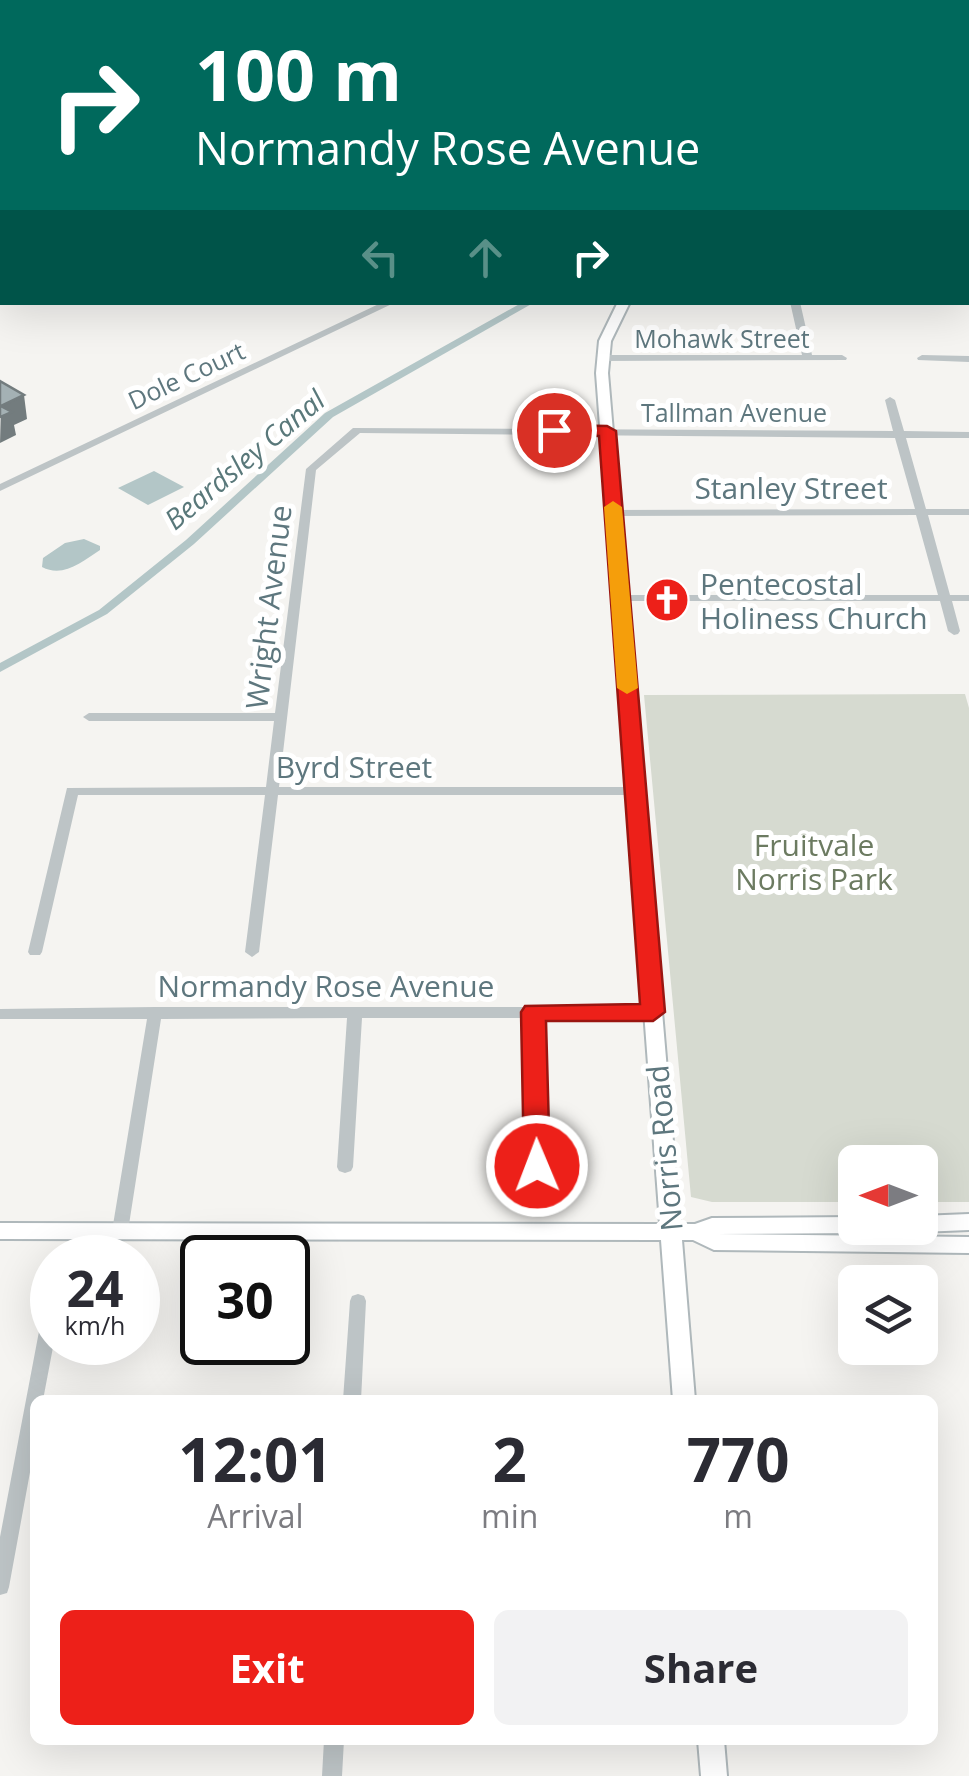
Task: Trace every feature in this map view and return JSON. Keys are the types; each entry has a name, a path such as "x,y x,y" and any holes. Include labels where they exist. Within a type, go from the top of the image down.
{"street":[{"name":"Dole Court","path":"0,488 386,305"},
{"name":"Norris Road","path":"622,305 609,328 602,358 684,1395"},
{"path":"796,305 808,358"},
{"name":"Mohawk Street","path":"602,358 842,358"},
{"path":"922,358 969,358"},
{"path":"890,400 954,631"},
{"name":"Tallman Avenue","path":"328,455 358,430 969,435"},
{"name":"Wright Avenue","path":"252,952 310,469 328,455"},
{"name":"Stanley Street","path":"614,512 969,512"},
{"path":"620,598 969,598"},
{"path":"89,717 280,717"},
{"name":"Byrd Street","path":"35,952 72,791 636,791"},
{"path":"120,1231 155,1012"},
{"path":"345,1166 355,1012"},
{"path":"533,1012 537,1166"},
{"name":"Normandy Rose Avenue","path":"0,1014 653,1012"},
{"path":"938,1223 969,1222"},
{"path":"0,1231 696,1232 712,1226 838,1226"},
{"path":"696,1232 714,1242 969,1244"},
{"path":"352,1395 358,1301"},
{"path":"38,1395 43,1365"},
{"path":"0,1587 30,1449"},
{"path":"332,1776 334,1745"},
{"path":"711,1745 714,1776"}],"green space":[{"name":"Fruitvale Norris Park","path":"965,694 969,708 969,1202 938,1202 938,1145 838,1145 838,1202 712,1202 691,1197 644,695"}],"shaded area":[{"path":"154,471 184,487 148,505 118,488"},
{"path":"84,539 100,546 100,550 65,570 42,567 43,558 65,543"}],"building":[{"path":"0,381 24,395 1,406 12,412 0,417"}],"waterway":[{"name":"Beardsley Canal","path":"0,668 103,612 190,542 329,415 526,305"}],"slow traffic":[{"path":"613,507 627,688"}],"place":[{"name":"Pentecostal Holiness Church","path":"667,600"}],"route":[{"path":"537,1166 533,1012 653,1012 607,431 554,430"}]}
